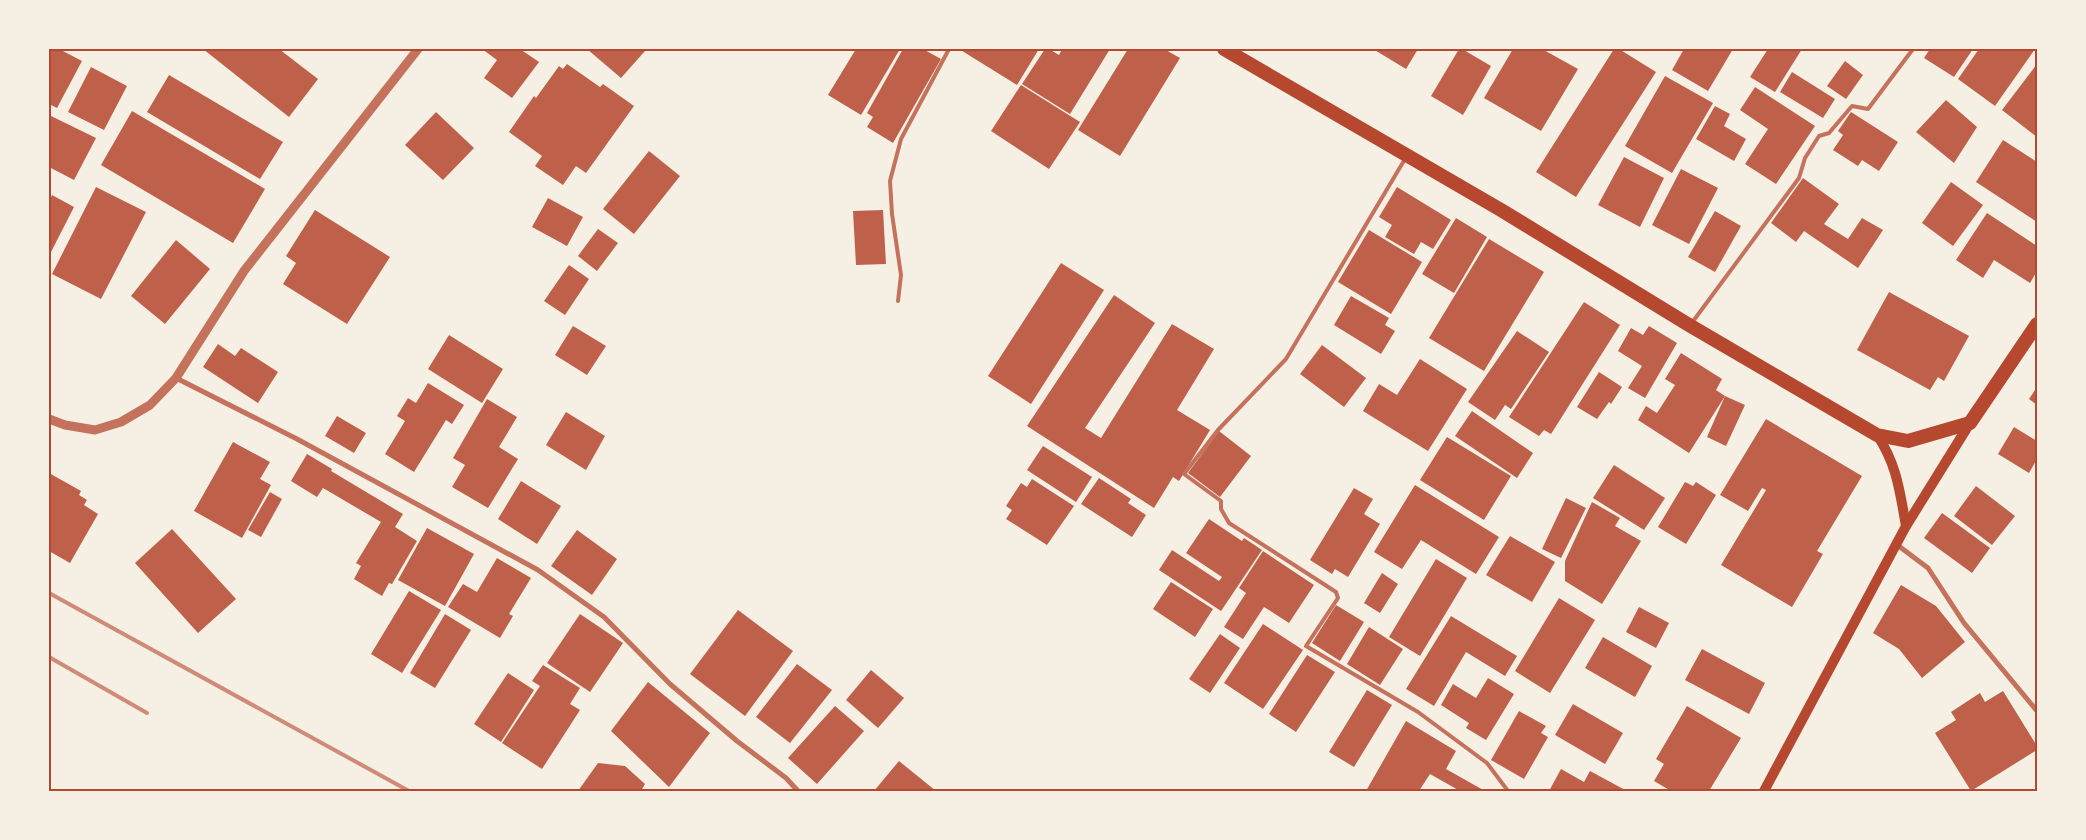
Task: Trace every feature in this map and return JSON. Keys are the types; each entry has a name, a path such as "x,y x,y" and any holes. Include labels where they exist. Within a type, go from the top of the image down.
{"highway":[{"path":"1224,49 1501,210 1689,325 1877,436 1908,441 1970,423 2037,324"}],"main road":[{"path":"1764,791 1906,526 1970,423"},
{"path":"1877,436 1888,452 1895,470 1906,526"}],"street":[{"path":"49,419 65,425 95,430 121,422 150,405 176,378 244,271 418,49"},
{"path":"176,378 297,439 538,570 604,617 670,684 737,741 786,778 798,791"},
{"path":"1896,544 1928,568 1964,623 2037,711"}],"lane":[{"path":"898,301 901,275 892,214 890,181 901,139 949,49"},
{"path":"1689,325 1798,178 1805,158 1819,136 1829,133 1852,106 1868,109 1913,49"},
{"path":"1407,156 1286,359 1254,390 1218,430 1184,474 1221,501 1221,509 1229,523 1336,592 1338,598 1306,646 1418,712 1487,763 1508,791"}],"building":[{"path":"50,49 59,49 82,61 57,108 49,104"},
{"path":"203,49 279,49 318,79 289,117"},
{"path":"482,49 520,49 539,62 512,98 484,78 497,60"},
{"path":"587,49 643,49 645,51 621,78"},
{"path":"856,49 900,49 861,115 828,95"},
{"path":"903,49 923,49 941,59 893,143 867,127 873,117 867,113"},
{"path":"959,49 1039,49 1017,85"},
{"path":"1045,49 1049,49 1059,55 1062,49 1110,49 1070,114 1022,84"},
{"path":"1128,49 1164,49 1180,58 1120,156 1078,130"},
{"path":"1373,49 1418,49 1406,69"},
{"path":"1459,49 1491,66 1463,115 1431,96"},
{"path":"1513,49 1542,49 1578,69 1541,131 1484,98"},
{"path":"1614,49 1619,49 1656,72 1576,197 1536,172"},
{"path":"1684,49 1733,49 1708,91 1672,70"},
{"path":"1768,49 1802,49 1775,92 1750,77"},
{"path":"1930,49 1973,49 1954,77 1924,58"},
{"path":"1979,49 2035,49 1995,106 1958,79"},
{"path":"1845,61 1863,75 1846,99 1827,86"},
{"path":"567,64 600,87 603,84 634,106 586,173 576,166 563,185 535,166 542,156 509,132 534,96 536,98 559,66 563,69"},
{"path":"2037,64 2037,137 2002,110"},
{"path":"91,67 127,86 104,130 68,112"},
{"path":"1792,72 1835,99 1823,118 1780,92"},
{"path":"169,75 283,142 260,179 147,112"},
{"path":"1665,76 1713,103 1672,173 1625,146"},
{"path":"1021,85 1080,122 1049,169 991,131"},
{"path":"1755,87 1815,126 1776,184 1745,164 1768,129 1740,110"},
{"path":"1946,100 1977,127 1954,163 1916,132"},
{"path":"1715,106 1730,114 1724,126 1746,139 1734,161 1696,139"},
{"path":"132,111 265,189 233,243 101,165"},
{"path":"436,112 474,148 443,180 405,145"},
{"path":"1851,112 1898,142 1879,171 1862,160 1858,166 1833,150 1843,135 1838,131"},
{"path":"49,115 96,138 74,180 49,167"},
{"path":"2003,140 2037,162 2037,222 1976,182"},
{"path":"649,151 680,176 634,234 603,209"},
{"path":"1624,157 1664,178 1640,227 1598,205"},
{"path":"1681,169 1718,188 1689,244 1652,225"},
{"path":"1803,178 1839,204 1824,224 1848,239 1862,218 1883,230 1858,268 1804,231 1796,242 1771,223"},
{"path":"1951,182 1983,205 1953,246 1922,223"},
{"path":"96,187 146,212 101,299 52,274"},
{"path":"1397,187 1451,220 1433,249 1421,242 1414,254 1385,237 1392,225 1379,217"},
{"path":"52,195 74,207 49,256 49,201"},
{"path":"548,198 583,217 567,246 532,227"},
{"path":"315,210 390,257 347,324 283,284 296,263 286,256"},
{"path":"883,210 886,264 856,265 853,211"},
{"path":"1715,211 1741,226 1715,272 1688,257"},
{"path":"1987,213 2037,246 2037,271 2030,283 1994,260 1983,278 1956,260"},
{"path":"1456,218 1487,237 1454,293 1422,274"},
{"path":"598,229 618,243 597,271 578,256"},
{"path":"1369,230 1422,262 1391,314 1338,282"},
{"path":"1489,239 1544,272 1484,371 1429,338"},
{"path":"176,240 210,269 165,324 131,296"},
{"path":"1061,263 1104,290 1031,404 988,376"},
{"path":"569,265 589,279 565,315 544,301"},
{"path":"1889,292 1969,336 1944,381 1938,377 1930,390 1857,350"},
{"path":"1114,295 1155,323 1085,428 1101,438 1172,324 1214,349 1177,410 1210,430 1179,481 1173,477 1154,508 1027,426"},
{"path":"1351,296 1389,318 1385,325 1395,331 1381,354 1334,325"},
{"path":"1584,302 1620,325 1551,434 1544,430 1539,436 1509,417"},
{"path":"573,326 606,346 587,375 555,355"},
{"path":"1649,326 1677,343 1645,398 1628,388 1642,366 1618,351 1631,328 1643,335"},
{"path":"1517,331 1549,352 1511,409 1505,405 1495,420 1468,402"},
{"path":"449,335 503,369 482,403 428,369"},
{"path":"218,344 235,356 241,348 278,372 258,403 203,367"},
{"path":"1322,345 1366,378 1344,407 1300,374"},
{"path":"1681,353 1722,379 1716,390 1725,396 1689,453 1638,420 1646,406 1657,413 1675,385 1665,379"},
{"path":"1420,359 1467,389 1428,451 1363,411 1379,384 1397,395"},
{"path":"1599,372 1622,387 1611,404 1609,402 1597,419 1577,407"},
{"path":"428,383 464,405 452,424 446,420 414,472 385,454 405,421 397,416 408,398 416,403"},
{"path":"2037,387 2037,405 2029,399"},
{"path":"1725,396 1745,405 1726,446 1707,437"},
{"path":"487,399 517,417 499,447 518,459 488,508 452,487 465,465 453,458"},
{"path":"1472,411 1533,453 1517,478 1455,436"},
{"path":"566,412 605,436 586,470 546,445"},
{"path":"337,416 366,433 354,453 325,436"},
{"path":"1766,419 1862,476 1817,551 1823,554 1792,607 1721,565 1766,490 1762,488 1748,511 1720,495"},
{"path":"2014,427 2037,441 2037,459 2029,473 1998,454"},
{"path":"1219,431 1251,456 1220,497 1188,473"},
{"path":"1447,437 1511,476 1484,520 1420,480"},
{"path":"233,442 270,462 260,479 271,485 242,538 194,511"},
{"path":"1043,446 1092,477 1076,502 1027,470"},
{"path":"307,454 332,469 331,471 403,514 395,527 417,541 392,584 389,583 382,596 354,579 361,566 356,563 381,522 323,488 317,497 291,481"},
{"path":"1614,465 1665,498 1644,530 1593,498"},
{"path":"49,473 81,491 79,495 87,500 84,505 98,514 70,563 49,551"},
{"path":"1099,478 1131,499 1128,503 1146,515 1132,537 1081,504"},
{"path":"1032,479 1074,506 1047,545 1006,519 1012,510 1006,506 1021,483 1027,487"},
{"path":"521,481 561,506 537,544 498,519"},
{"path":"1685,482 1693,486 1696,482 1716,495 1686,544 1658,527"},
{"path":"1415,485 1499,537 1476,574 1421,540 1402,569 1374,552"},
{"path":"1976,486 2015,516 1992,545 1954,516"},
{"path":"1354,488 1373,499 1364,514 1380,524 1348,577 1335,569 1332,574 1310,560"},
{"path":"270,492 282,499 261,537 248,530"},
{"path":"1566,498 1586,508 1561,558 1542,549"},
{"path":"1592,502 1620,518 1615,526 1641,541 1602,604 1565,581 1565,561"},
{"path":"1942,513 1990,548 1972,573 1924,538"},
{"path":"1209,519 1242,541 1244,538 1262,550 1221,611 1159,570 1172,550 1219,581 1222,577 1186,553"},
{"path":"427,528 474,554 445,606 398,580"},
{"path":"172,529 236,599 198,633 135,563"},
{"path":"577,530 617,559 592,595 551,566"},
{"path":"1510,536 1555,562 1532,602 1486,575"},
{"path":"1263,551 1314,585 1289,623 1264,607 1243,639 1224,627 1246,593 1239,588"},
{"path":"497,558 531,578 509,614 513,616 500,638 448,607 463,584 477,592"},
{"path":"1436,559 1467,578 1420,656 1389,637"},
{"path":"1382,573 1398,584 1380,613 1364,603"},
{"path":"1171,582 1213,609 1195,637 1153,609"},
{"path":"1901,585 1936,606 1965,642 1922,678 1899,649 1873,633"},
{"path":"409,591 441,610 402,673 371,654"},
{"path":"1559,598 1595,620 1550,693 1515,671"},
{"path":"1336,605 1364,622 1340,661 1312,643"},
{"path":"1639,607 1669,623 1656,648 1626,632"},
{"path":"738,610 793,651 745,716 690,674"},
{"path":"445,614 471,630 435,688 410,673"},
{"path":"580,614 623,643 590,692 547,663"},
{"path":"1451,616 1517,656 1505,676 1466,652 1434,706 1406,689"},
{"path":"1263,624 1303,650 1263,709 1224,683"},
{"path":"1369,627 1403,649 1380,685 1347,664"},
{"path":"1220,634 1240,648 1210,693 1189,679"},
{"path":"1603,637 1652,666 1635,697 1585,668"},
{"path":"1702,649 1765,683 1749,714 1685,680"},
{"path":"1307,655 1335,672 1296,732 1269,714"},
{"path":"797,664 832,690 790,743 756,717"},
{"path":"543,665 580,688 570,704 580,710 542,769 502,743 540,686 532,681"},
{"path":"871,670 904,698 878,728 846,700"},
{"path":"508,673 534,690 501,742 474,724"},
{"path":"1488,678 1514,694 1486,740 1466,728 1469,723 1441,705 1453,684 1476,698"},
{"path":"648,682 710,733 669,787 611,731"},
{"path":"1367,690 1392,705 1354,767 1329,752"},
{"path":"2003,691 2037,746 2037,750 1971,791 1935,733 1956,720 1951,712 1980,693 1985,702"},
{"path":"1573,704 1623,733 1605,764 1555,735"},
{"path":"835,706 864,731 817,784 788,758"},
{"path":"1687,706 1741,738 1709,791 1671,791 1654,781 1664,764 1656,759"},
{"path":"1519,711 1546,726 1541,733 1548,737 1524,779 1491,760"},
{"path":"1406,721 1456,751 1446,769 1485,791 1460,791 1430,774 1419,791 1366,791"},
{"path":"899,761 936,791 874,791"},
{"path":"598,763 625,766 645,784 641,791 578,791"},
{"path":"1561,769 1584,782 1590,771 1627,791 1549,791"}],"railway":[{"path":"49,593 409,791"},
{"path":"49,657 147,713"}]}
